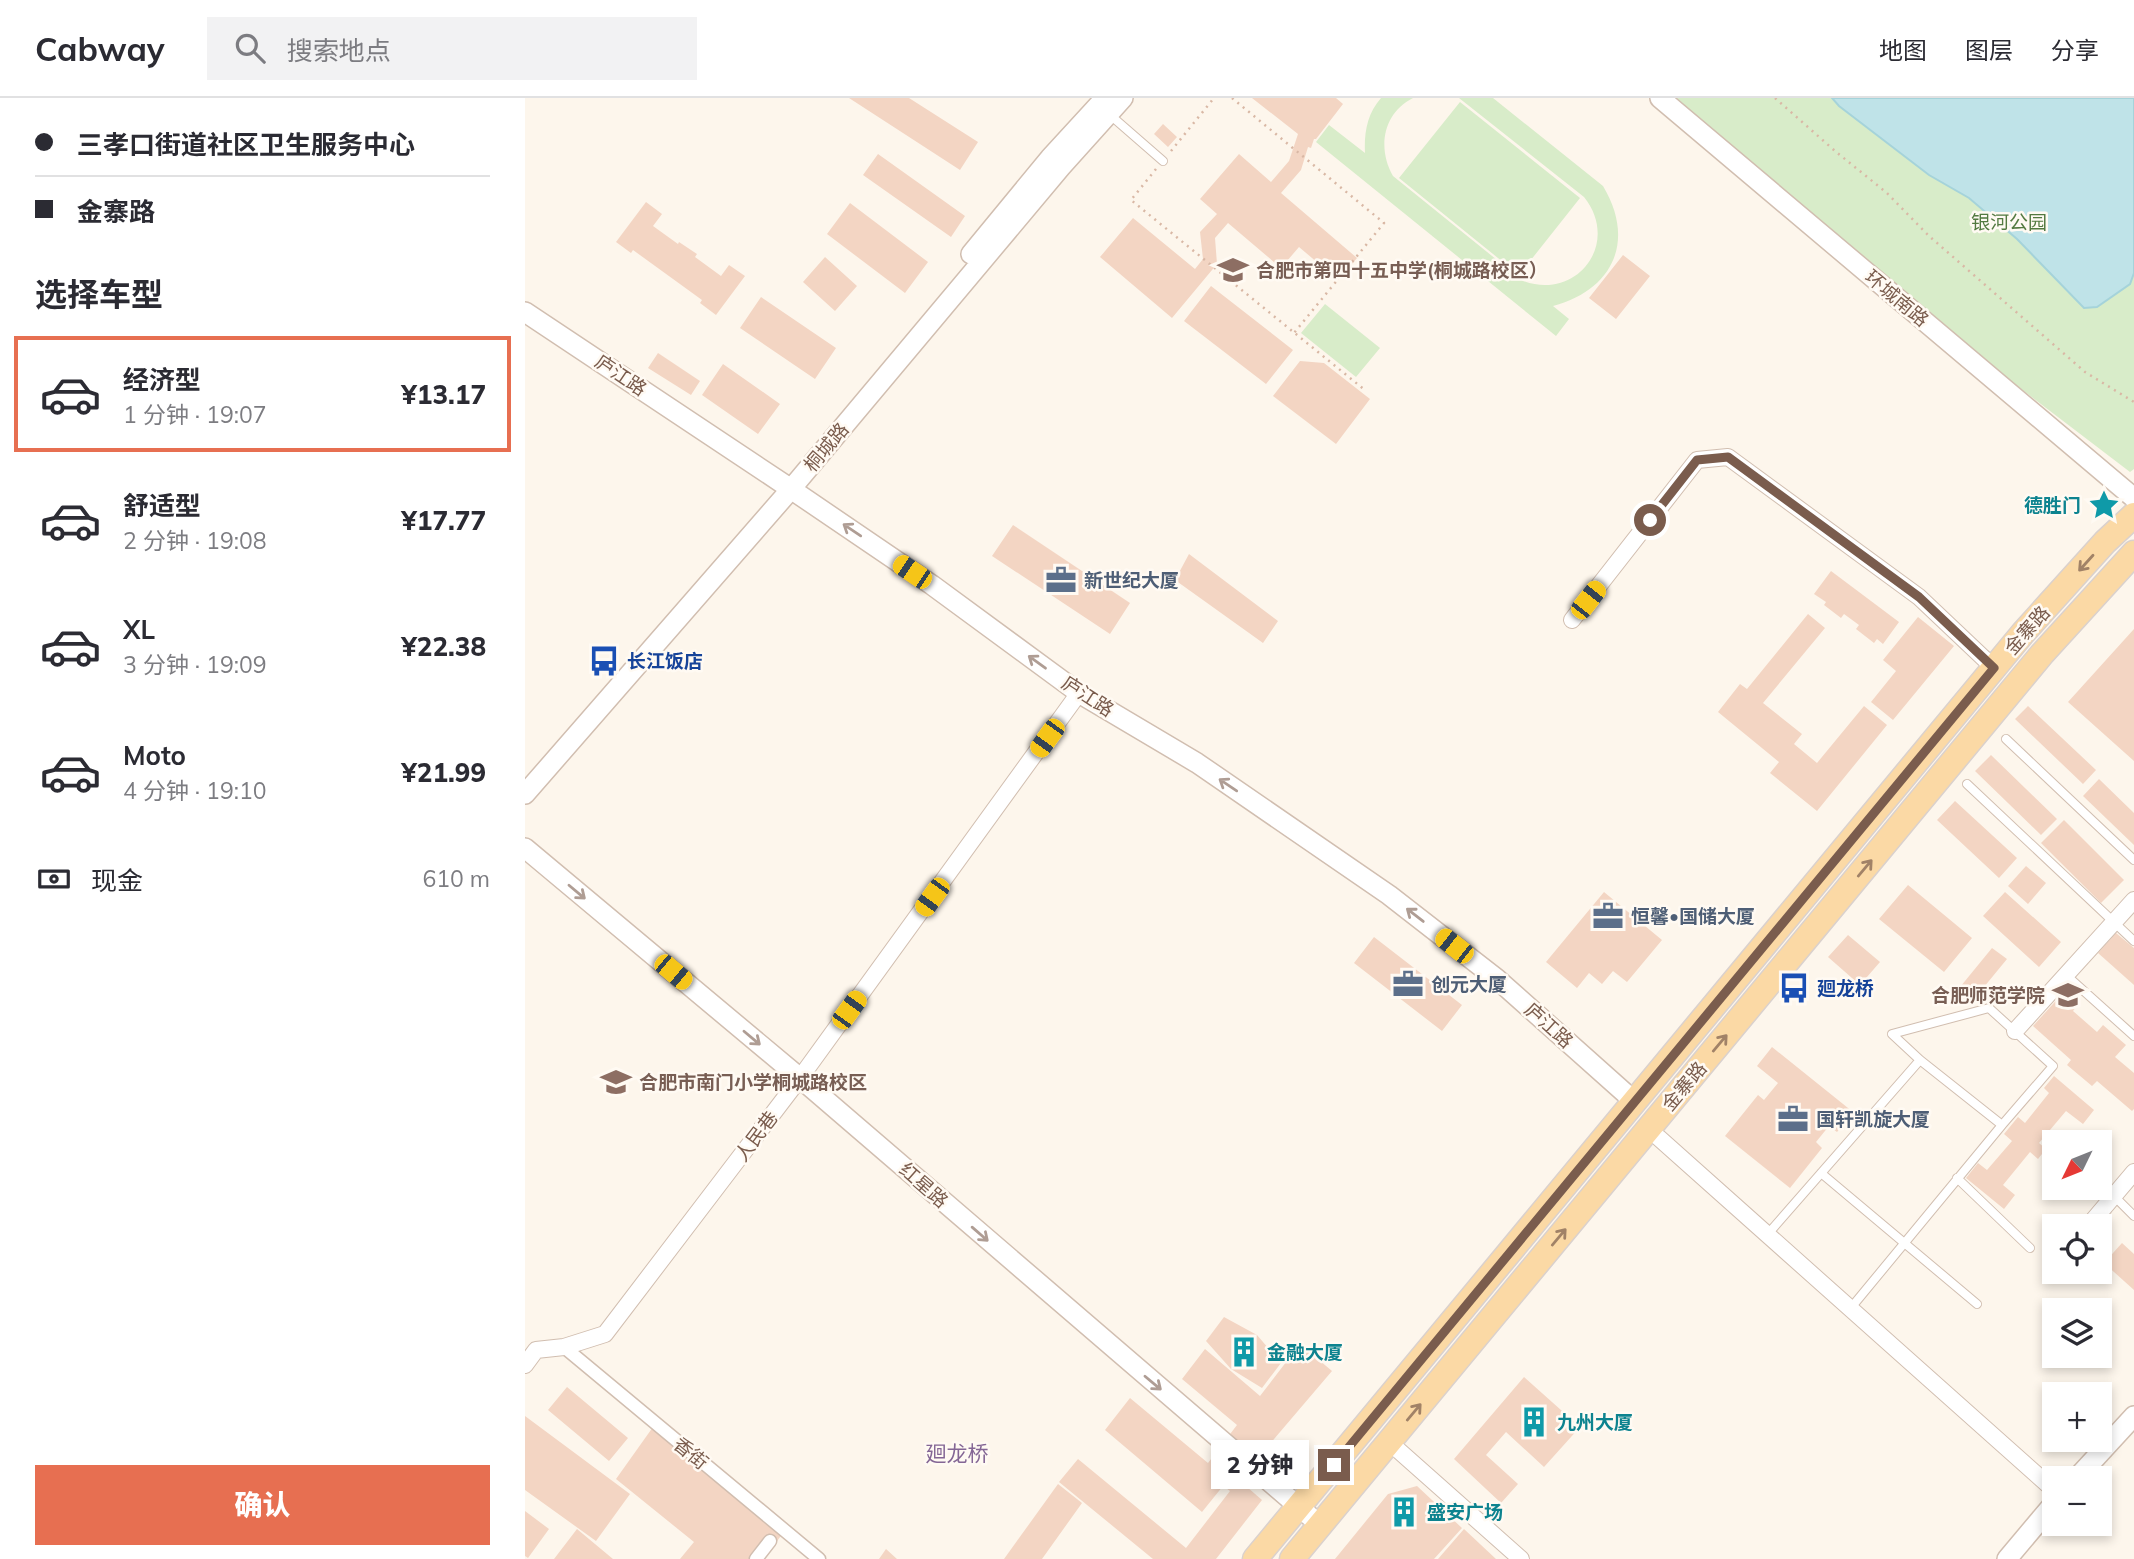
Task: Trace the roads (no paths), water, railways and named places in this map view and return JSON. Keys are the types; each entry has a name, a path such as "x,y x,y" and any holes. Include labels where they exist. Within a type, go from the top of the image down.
{"main road":[{"name":"金寨路","path":"1255,1559 1994,668 2105,542 2134,515"},
{"name":"金寨路","path":"1292,1559 2042,654 2134,553"}],"street":[{"name":"桐城路","path":"525,794 1061,167 1104,106 1123,98"},
{"name":"环城南路","path":"1660,98 2134,498"},
{"name":"庐江路","path":"525,312 932,585 1079,693 1197,763 1389,895 1497,979 1635,1102"},
{"path":"1572,621 1697,460 1728,457 1919,597 1994,668"},
{"name":"桐城路","path":"525,776 787,486"},
{"name":"人民巷","path":"525,1365 531,1346 564,1347 605,1334 800,1078 1079,693"},
{"name":"红星路","path":"525,848 800,1078 1320,1525"},
{"path":"2015,1031 2134,900"},
{"path":"1659,1138 2042,1479"},
{"path":"2098,1214 2134,1172"},
{"name":"香街","path":"564,1347 819,1559"},
{"path":"2088,1466 2134,1416"},
{"path":"1397,1449 1521,1559"},
{"path":"2007,1559 2042,1517"},
{"path":"757,1559 770,1541"}],"lane":[{"path":"1104,106 1163,161"},
{"path":"2006,739 2134,860"},
{"path":"1967,784 2134,941"},
{"path":"2066,975 2134,1036"},
{"path":"1850,1309 2053,1066 1989,1008 1892,1034 1920,1060 2002,1125"},
{"path":"1767,1235 1920,1060"},
{"path":"1821,1173 1977,1304"},
{"path":"1957,1178 2030,1248"},
{"path":"2113,1196 2134,1216"}],"water":[{"path":"1832,98 2134,98 2134,273 2130,284 2097,307 2084,308 2017,239 1969,198 1929,175"}],"place":[{"name":"合肥市第四十五中学(桐城路校区）","path":"1233,270"},
{"name":"德胜门","path":"2104,505"},
{"name":"新世纪大厦","path":"1061,580"},
{"name":"长江饭店","path":"604,661"},
{"name":"恒馨•国储大厦","path":"1608,916"},
{"name":"创元大厦","path":"1408,984"},
{"name":"廻龙桥","path":"1794,988"},
{"name":"合肥师范学院","path":"2068,995"},
{"name":"合肥市南门小学桐城路校区","path":"616,1082"},
{"name":"国轩凯旋大厦","path":"1793,1119"},
{"name":"金融大厦","path":"1244,1352"},
{"name":"九州大厦","path":"1534,1422"},
{"name":"盛安广场","path":"1404,1512"}],"district":[{"name":"廻龙桥","path":"957,1453"}],"park label":[{"name":"银河公园","path":"2009,222"}]}
